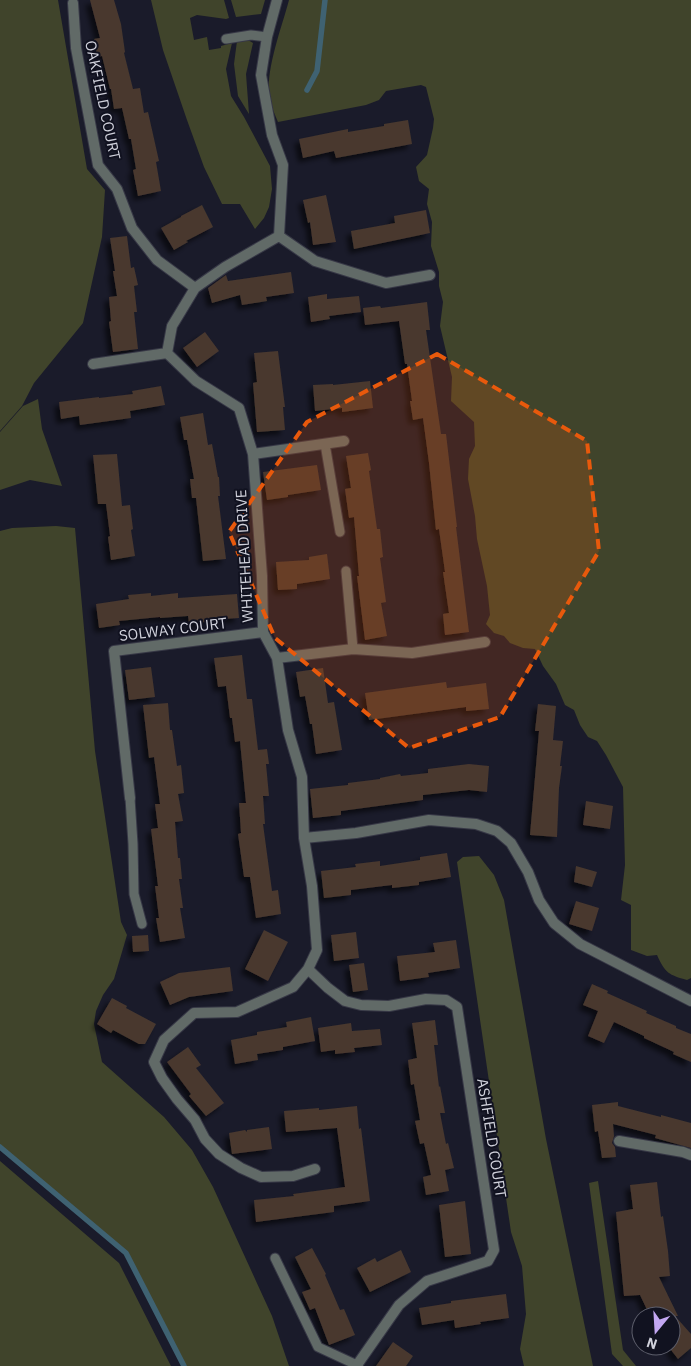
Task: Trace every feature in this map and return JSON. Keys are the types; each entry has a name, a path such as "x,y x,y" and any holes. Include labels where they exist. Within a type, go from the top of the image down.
{"street":[{"path":"277,0 267,37 261,75 272,135 283,165 279,236"},
{"name":"OAKFIELD COURT","path":"73,3 76,48 98,165 117,189 132,228 157,260 195,288"},
{"path":"93,364 167,353 172,326 195,288 225,267 279,236"},
{"path":"279,236 315,261 386,283 430,275"},
{"name":"WHITEHEAD DRIVE","path":"167,353 196,381 239,408 253,454 262,576 263,632 277,658 288,730 302,777 304,838 312,886 317,950 308,969 293,987 237,1012 194,1013 164,1040 154,1062 162,1078 195,1120 205,1139 219,1154 261,1177 293,1176 315,1169"},
{"path":"253,454 344,441"},
{"name":"SOLWAY COURT","path":"130,798 114,651 263,632"},
{"path":"277,658 353,649 412,653 485,642"},
{"path":"304,838 356,833 429,820 476,824 497,831 511,843 528,872 539,900 554,923 580,944 691,1001"},
{"name":"ASHFIELD COURT","path":"308,969 345,1001 361,1005 389,1006 426,999 446,1000 457,1007 494,1250 488,1261 427,1281 399,1305 358,1366"},
{"path":"619,1141 691,1155"}],"lane":[{"path":"226,39 251,35 267,37"},
{"path":"325,444 340,532"},
{"path":"346,571 353,649"},
{"path":"130,798 134,894 142,924"},
{"path":"275,1258 318,1346 358,1366"}],"highlighted area":[{"path":"437,354 587,441 599,551 500,717 409,748 275,638 229,532 307,422"}],"green space":[{"path":"0,0 58,0 87,169 105,190 102,237 83,323 34,383 22,406 0,431"},
{"path":"151,0 224,0 229,18 197,15 190,18 194,40 207,37 209,50 221,48 221,46 232,43 226,69 231,96 270,166 272,189 269,207 264,218 255,229 240,204 222,204 204,167 163,50"},
{"path":"231,0 265,0 261,14 236,17"},
{"path":"289,0 691,0 691,978 687,980 676,977 668,972 657,955 647,956 631,950 631,905 621,900 625,865 623,787 606,755 597,741 588,737 580,725 574,710 565,705 556,684 543,666 535,649 523,648 510,643 504,636 494,633 486,624 490,615 487,586 477,539 468,479 469,459 475,446 474,422 451,401 452,377 440,326 443,302 439,286 439,272 431,246 432,222 427,204 429,189 419,181 416,167 427,155 433,128 434,119 426,87 421,85 386,91 379,100 366,105 278,122 270,100 269,77"},
{"path":"248,40 253,43 246,74 249,114 238,96 234,64 237,41"},
{"path":"38,399 42,429 62,486 30,480 0,490 0,432 23,406"},
{"path":"56,526 75,528 95,751 121,922 127,935 114,979 103,995 96,1011 94,1024 102,1062 164,1117 192,1150 213,1187 272,1316 289,1366 184,1366 126,1253 0,1147 0,531 12,528"},
{"path":"479,856 494,875 504,900 546,1139 593,1366 524,1366 520,1349 526,1314 522,1266 511,1232 457,862 463,857"},
{"path":"0,1161 119,1263 171,1366 0,1366"},
{"path":"598,1181 623,1350 636,1366 623,1366 612,1354 589,1183"}],"building":[{"path":"90,0 114,0 121,24 124,53 133,89 140,88 144,113 148,112 159,161 156,162 161,191 138,196 133,170 136,169 131,139 129,139 122,108 114,109 102,56 97,57 94,39 100,38"},
{"path":"408,120 412,144 336,158 334,151 303,158 299,139 348,129 348,132 384,126 384,124"},
{"path":"326,195 336,242 313,245 310,222 308,223 303,200"},
{"path":"202,205 213,227 186,241 188,242 174,250 161,228"},
{"path":"426,210 430,233 354,249 351,231 395,223 394,216"},
{"path":"127,236 131,268 134,267 138,285 134,286 137,312 134,312 138,349 113,352 109,322 111,321 109,297 117,296 110,238"},
{"path":"291,272 294,293 266,297 267,301 242,305 240,295 212,303 208,288 226,275 228,281"},
{"path":"327,294 327,299 359,296 361,312 329,316 330,319 311,322 308,297"},
{"path":"427,302 430,330 426,330 441,434 446,434 469,632 445,635 443,614 449,613 443,572 445,572 439,529 436,530 423,418 413,420 407,364 405,364 399,321 365,325 363,308 380,306 381,308"},
{"path":"205,332 219,351 197,367 183,348"},
{"path":"278,351 285,407 283,407 285,430 257,432 253,383 257,382 254,353"},
{"path":"370,381 373,408 342,412 342,408 315,411 313,385"},
{"path":"161,386 165,405 130,411 131,418 80,425 79,416 61,419 59,402 133,394 132,391"},
{"path":"203,413 208,445 212,444 219,477 220,496 218,496 226,559 203,561 196,498 192,498 190,479 194,479 187,440 184,440 180,417"},
{"path":"368,453 377,529 380,529 383,557 380,558 386,602 381,603 387,636 365,640 357,576 359,576 354,517 349,518 345,489 351,488 346,456"},
{"path":"117,454 122,506 130,505 135,556 111,560 106,504 98,504 93,455"},
{"path":"317,465 321,490 267,500 263,472"},
{"path":"327,554 330,579 297,584 297,589 278,590 276,562 309,560 309,557"},
{"path":"151,593 151,596 178,593 178,598 237,594 239,618 189,623 188,616 160,617 119,621 120,625 99,628 96,604 129,599 128,595"},
{"path":"242,655 247,699 252,699 258,750 267,749 269,764 266,764 269,796 263,796 265,824 263,824 272,891 278,890 281,914 256,918 250,877 244,877 238,834 241,833 239,803 246,803 240,741 235,742 226,686 218,687 214,658"},
{"path":"151,667 155,697 129,700 125,670"},
{"path":"323,668 328,703 334,702 342,750 316,754 312,724 310,724 305,696 300,697 296,672"},
{"path":"446,682 447,688 486,683 489,709 466,711 466,707 369,720 365,693"},
{"path":"168,703 170,730 172,730 177,766 181,765 184,793 178,794 183,821 175,822 182,879 179,879 183,908 180,908 185,938 160,942 156,918 159,918 155,886 158,886 151,829 158,828 155,804 160,804 154,757 149,758 143,705"},
{"path":"538,704 556,706 553,740 563,741 557,837 530,835 539,731 535,731"},
{"path":"469,764 489,766 487,792 469,790 423,795 423,800 341,811 341,815 313,818 310,789 348,785 348,783 380,779 400,774 401,776 428,773 428,769"},
{"path":"586,801 613,806 610,829 583,825"},
{"path":"447,853 451,877 419,882 419,885 392,888 392,885 351,890 351,895 324,898 321,871 356,867 355,864 380,861 380,866 420,860 420,857"},
{"path":"576,866 597,872 592,887 574,882"},
{"path":"576,901 599,908 592,931 569,924"},
{"path":"264,930 288,942 268,981 245,969"},
{"path":"356,932 359,958 334,961 331,935"},
{"path":"148,935 149,951 133,952 132,936"},
{"path":"456,940 460,968 428,973 429,977 400,981 397,956 435,952 433,943"},
{"path":"364,963 368,990 353,992 349,965"},
{"path":"230,967 233,991 189,997 170,1005 160,982 179,973"},
{"path":"592,984 647,1011 646,1013 691,1034 691,1062 614,1022 604,1043 588,1036 598,1011 583,1005"},
{"path":"112,998 156,1024 145,1044 139,1044 113,1030 111,1033 97,1024"},
{"path":"311,1017 315,1041 283,1047 283,1050 257,1054 258,1060 235,1064 231,1040 257,1035 257,1032 287,1027 286,1022"},
{"path":"435,1020 438,1045 434,1045 439,1087 445,1113 440,1113 446,1144 448,1143 454,1168 445,1170 449,1191 426,1195 423,1177 431,1175 424,1143 420,1144 415,1121 420,1120 414,1084 411,1085 408,1060 417,1058 412,1023"},
{"path":"351,1023 352,1031 380,1029 382,1045 354,1048 355,1052 335,1054 335,1050 321,1052 318,1028"},
{"path":"188,1047 201,1065 196,1068 224,1103 206,1116 189,1096 191,1094 167,1062"},
{"path":"618,1102 618,1106 691,1123 691,1148 655,1138 656,1135 613,1124 614,1136 612,1143 615,1147 616,1157 602,1158 598,1131 595,1132 592,1105"},
{"path":"357,1106 370,1201 334,1206 334,1212 256,1222 254,1200 294,1196 293,1194 345,1187 337,1128 286,1132 284,1111"},
{"path":"269,1127 272,1149 232,1154 229,1133 245,1130 247,1132 247,1130"},
{"path":"657,1182 670,1276 659,1277 673,1306 645,1306 640,1295 624,1296 616,1212 633,1209 630,1185"},
{"path":"465,1201 471,1254 445,1257 439,1205"},
{"path":"312,1248 326,1274 340,1310 344,1309 355,1335 329,1345 315,1308 310,1310 302,1292 311,1289 295,1257"},
{"path":"401,1250 411,1272 370,1292 357,1268 375,1258 377,1262"},
{"path":"506,1294 509,1318 455,1328 454,1320 422,1325 419,1308 451,1303 451,1301"},
{"path":"681,1323 691,1334 691,1348 678,1359 676,1356 681,1356"},
{"path":"393,1342 413,1356 406,1366 376,1366"}],"waterway":[{"path":"307,90 317,71 325,0"},
{"path":"0,1147 126,1253 184,1366"}]}
